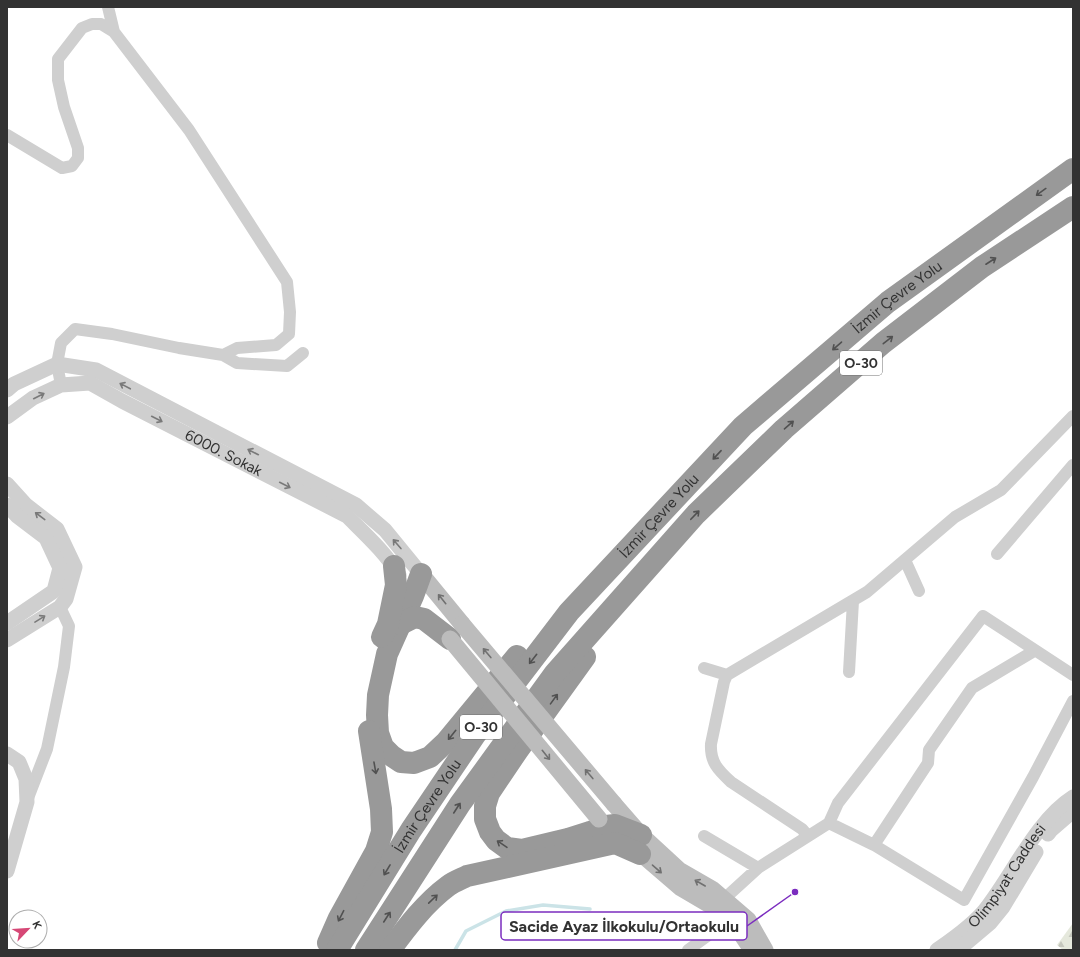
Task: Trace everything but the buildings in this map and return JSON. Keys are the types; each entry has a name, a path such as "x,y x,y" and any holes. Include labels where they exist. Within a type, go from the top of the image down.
{"highway":[{"name":"İzmir Çevre Yolu","path":"337,950 411,830 475,735 569,612 743,426 888,302 1073,169"},
{"name":"İzmir Çevre Yolu","path":"366,950 460,804 555,673 696,514 784,429 883,343 982,267 1073,207"},
{"path":"394,566 396,585 394,624 379,687 377,715 378,734 383,747 392,756 401,762 414,763 430,757 446,742 582,577 651,525"},
{"path":"609,825 568,839 522,850 507,848 496,840 490,832 485,819 486,806 489,793 518,750 669,544"},
{"path":"325,950 339,918 376,851 382,832 381,809 368,715 368,692 376,652 394,624 414,586"},
{"path":"394,624 415,617 456,631"},
{"path":"609,825 615,843 641,844"},
{"path":"390,950 413,920 433,898 449,885 467,876 609,825"}],"main road":[{"path":"414,586 456,631"},
{"path":"414,586 456,631 609,825 641,844 679,870 712,889 748,920 765,950"},
{"path":"641,844 681,888 715,908 742,935 752,950"}],"street":[{"path":"108,7 114,32"},
{"path":"7,135 62,168 72,166 78,158 78,148 64,108 58,80 58,59 82,28 92,24 101,24 114,32 189,130 287,282 290,312 289,334 276,345 237,348 223,355"},
{"path":"61,385 57,364 61,343 75,329 112,334 179,348 223,355 237,363 287,366 302,353"},
{"path":"7,390 14,384 57,364"},
{"name":"6000. Sokak","path":"57,364 96,370 356,505 385,530 414,586"},
{"name":"6000. Sokak","path":"7,417 33,398 61,385 90,382 122,401 347,516 364,532 414,586"},
{"path":"808,836 802,829 731,782 721,773 713,761 710,755 711,744 724,682 727,676 867,592 955,518 1001,490 1073,416"},
{"path":"997,554 1073,468"},
{"path":"7,484 26,506 57,529 75,567 66,599 60,607 7,640"},
{"path":"7,505 17,516 46,538 60,568 54,591 7,623"},
{"path":"905,560 919,591"},
{"path":"850,672 854,601"},
{"path":"7,871 10,849 47,749 64,667 68,626 60,607"},
{"path":"724,899 758,868 829,823 838,803 983,616 1034,651 1073,675"},
{"path":"874,845 928,762 929,750 972,688 1034,651"},
{"path":"704,668 727,676"},
{"path":"829,823 874,845 964,900 1033,777 1073,701"},
{"path":"7,754 19,762 26,779 27,802"},
{"name":"Olimpiyat Caddesi","path":"937,950 951,940 987,908 1036,834 1062,804 1073,797"},
{"name":"Olimpiyat Caddesi","path":"958,950 990,923 1003,907 1051,830 1073,811"},
{"path":"704,836 758,868"},
{"path":"688,950 728,921"}],"green space":[{"path":"1073,923 1073,950 1063,950 1057,945"}],"waterway":[{"path":"455,950 466,931 506,911 543,905 590,909"}],"place":[{"name":"Sacide Ayaz İlkokulu/Ortaokulu","path":"795,892"}]}
